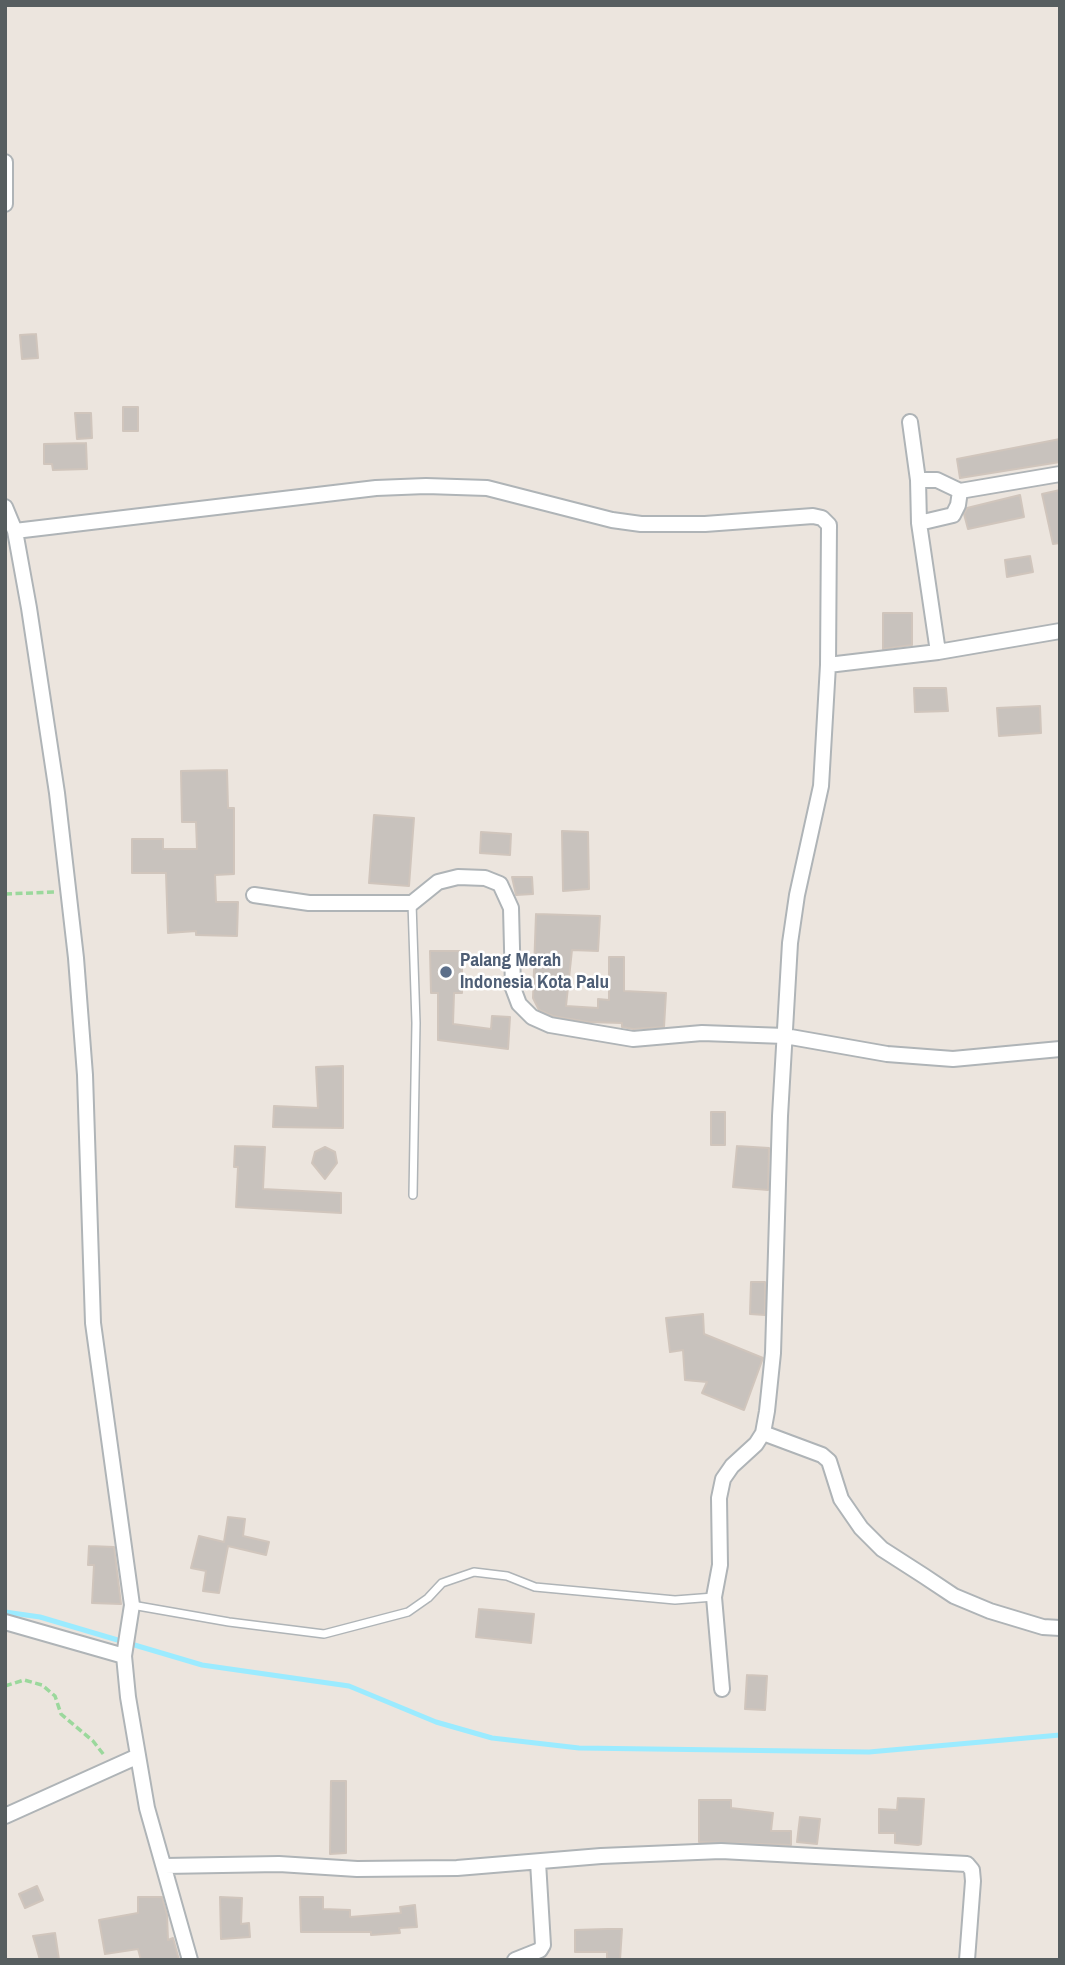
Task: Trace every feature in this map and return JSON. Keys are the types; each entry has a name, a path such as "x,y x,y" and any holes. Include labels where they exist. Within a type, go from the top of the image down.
{"street":[{"path":"5,162 8,189 5,204"},
{"path":"910,422 919,480 919,523 938,652"},
{"path":"919,480 937,480 960,491 1060,474"},
{"path":"15,531 376,488 426,486 487,488 612,520 641,524 705,524 813,516 822,518 830,534 828,665 821,786 793,919 785,1036 773,1353 763,1433 723,1479 719,1498 720,1566 714,1597 722,1689"},
{"path":"919,523 953,515 960,491"},
{"path":"5,507 15,531 57,793 69,891 85,1075 93,1323 132,1605 126,1645 136,1757 190,1960"},
{"path":"828,665 938,652 1060,631"},
{"path":"254,895 309,904 412,903 438,882 458,877 485,878 500,884 511,908 513,988 519,1004 532,1017 550,1025 633,1039 702,1033 785,1036 887,1054 953,1059 1060,1049"},
{"path":"763,1433 822,1455 830,1461 841,1499 861,1528 882,1549 954,1596 990,1611 1043,1627 1060,1628"},
{"path":"5,1622 126,1645"},
{"path":"5,1816 136,1757"},
{"path":"164,1866 279,1864 357,1869 457,1868 637,1853 721,1851 967,1864 972,1870 974,1881 967,1960"},
{"path":"515,1960 540,1950 543,1945 538,1862"}],"lane":[{"path":"412,903 416,1023 413,1195"},
{"path":"132,1605 187,1616 324,1634 408,1612 428,1598 442,1583 474,1572 507,1576 535,1587 675,1600 714,1597"}],"path":[{"path":"5,894 69,891"},
{"path":"5,1686 24,1680 42,1685 55,1696 61,1714 93,1741 113,1766"}],"building":[{"path":"36,334 38,358 22,359 20,335"},
{"path":"123,407 138,407 138,431 123,431"},
{"path":"75,413 91,413 92,438 77,439"},
{"path":"1060,439 1060,462 960,478 957,459"},
{"path":"86,443 87,469 53,470 52,464 44,464 44,444"},
{"path":"1060,490 1060,543 1053,544 1042,494"},
{"path":"1020,495 1024,517 968,529 964,514 967,508"},
{"path":"1030,556 1033,572 1007,577 1005,560"},
{"path":"883,613 912,613 912,645 883,649"},
{"path":"914,688 946,688 948,711 915,712"},
{"path":"1040,706 1041,733 999,736 997,708"},
{"path":"227,770 228,808 234,808 234,874 215,875 216,902 238,902 237,936 196,935 196,931 168,933 166,873 132,873 132,839 163,839 163,849 197,849 196,822 182,822 181,771"},
{"path":"374,815 414,818 409,886 369,883"},
{"path":"562,831 588,832 589,889 563,891"},
{"path":"481,832 511,834 510,855 480,853"},
{"path":"512,877 532,877 533,894 516,895"},
{"path":"536,914 600,916 598,951 572,950 566,1006 598,1008 598,999 609,1000 609,957 624,957 624,991 666,993 664,1027 633,1029 622,1027 622,1023 588,1022 553,1016 539,1010 533,998"},
{"path":"430,951 462,951 462,993 454,993 453,1024 491,1029 492,1016 510,1017 508,1049 438,1040 438,993 431,993"},
{"path":"343,1066 343,1128 273,1127 274,1106 318,1108 316,1067"},
{"path":"711,1112 725,1112 725,1145 711,1145"},
{"path":"235,1146 265,1147 263,1189 341,1193 341,1213 236,1207 238,1167 234,1167"},
{"path":"737,1146 769,1148 768,1190 733,1187"},
{"path":"325,1147 335,1152 337,1163 325,1179 312,1163 315,1152"},
{"path":"751,1282 765,1282 765,1315 750,1314"},
{"path":"703,1314 704,1334 763,1358 744,1410 702,1393 707,1382 685,1380 683,1350 670,1352 666,1318"},
{"path":"228,1517 245,1519 243,1536 269,1542 266,1555 228,1546 219,1593 203,1591 206,1571 191,1568 199,1536 224,1542"},
{"path":"89,1546 114,1547 121,1604 92,1603 94,1565 88,1565"},
{"path":"479,1609 534,1614 531,1643 476,1637"},
{"path":"747,1675 767,1676 765,1710 745,1709"},
{"path":"331,1781 346,1781 346,1853 330,1854"},
{"path":"898,1798 924,1799 921,1844 895,1843 895,1833 879,1833 879,1809 897,1810"},
{"path":"699,1800 731,1800 731,1808 773,1813 771,1831 791,1831 791,1845 699,1842"},
{"path":"800,1817 820,1819 817,1844 797,1842"},
{"path":"37,1886 43,1900 25,1908 19,1894"},
{"path":"138,1897 162,1897 167,1915 168,1940 173,1938 179,1960 141,1960 138,1949 105,1954 99,1920 138,1913"},
{"path":"220,1897 242,1898 241,1924 249,1923 250,1937 221,1939"},
{"path":"300,1897 323,1897 323,1909 350,1910 350,1917 401,1913 400,1907 415,1905 417,1927 399,1928 400,1933 371,1935 371,1932 301,1932"},
{"path":"622,1929 620,1960 607,1960 607,1952 575,1952 575,1930"},
{"path":"55,1933 59,1960 40,1960 33,1936"}],"waterway":[{"path":"5,1612 40,1617 202,1665 349,1686 436,1722 492,1738 579,1748 869,1752 1060,1735"}],"place":[{"name":"Palang Merah Indonesia Kota Palu","path":"446,972"}]}
